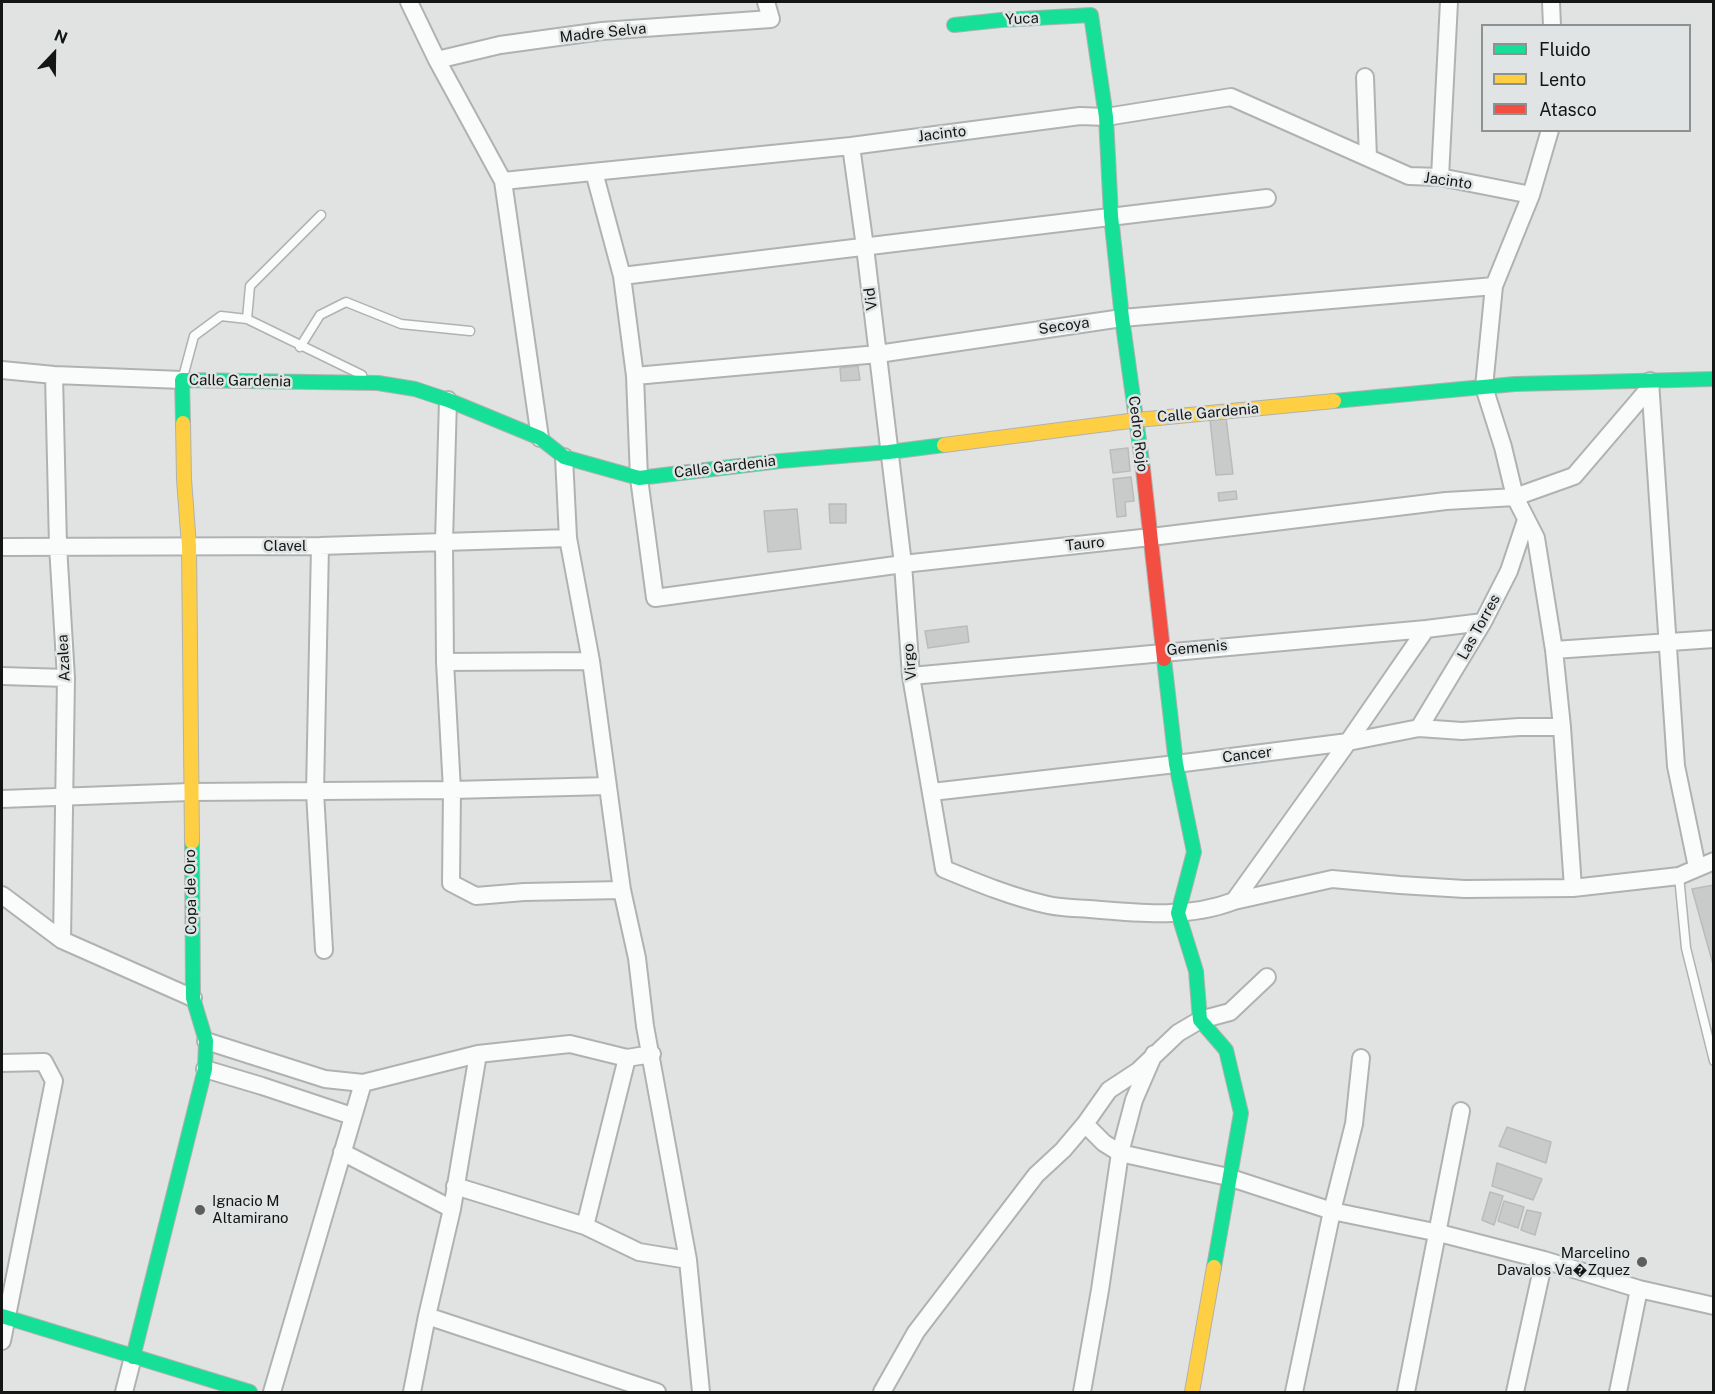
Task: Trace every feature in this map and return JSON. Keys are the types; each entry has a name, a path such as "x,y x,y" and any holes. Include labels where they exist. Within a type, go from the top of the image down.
{"street":[{"path":"410,2 437,60 503,181 540,438"},
{"name":"Madre Selva","path":"437,60 500,45 602,32 771,19 766,2"},
{"path":"1440,177 1449,2"},
{"path":"1551,2 1552,24"},
{"name":"Yuca","path":"954,25 1091,15"},
{"name":"Cedro Rojo","path":"1091,15 1106,117 1111,216 1122,318 1137,420 1176,764 1194,852 1178,913"},
{"path":"1365,77 1368,158"},
{"name":"Jacinto","path":"503,181 850,146 1080,116 1106,117 1232,97 1409,176 1440,177 1531,195"},
{"path":"1549,132 1531,195 1494,286 1484,387 1503,447 1515,497 1536,538 1554,650 1562,727 1573,888"},
{"name":"Vid","path":"850,146 865,248 889,452"},
{"path":"594,172 622,276 635,376 639,478"},
{"path":"622,276 1267,198"},
{"name":"Secoya","path":"635,376 878,354 1122,318 1494,286"},
{"name":"Calle Gardenia","path":"2,370 54,375 182,380 378,383 415,389 448,400 540,438 564,457 639,478 780,461 889,452 1137,420 1515,384 1651,383 1713,379"},
{"name":"Azalea","path":"54,375 58,546 66,678 62,940"},
{"name":"Copa de Oro","path":"124,1392 205,1069 206,1041 193,998 189,546 184,479 182,380"},
{"path":"1515,497 1574,476 1651,383"},
{"path":"1651,383 1677,766 1697,867"},
{"path":"448,400 444,541 445,662 452,790 451,883 476,896 524,892 622,890"},
{"name":"Virgo","path":"889,452 903,564 911,676 944,869 994,890 1049,905 1109,911 1178,913"},
{"path":"564,457 568,538 591,661 622,890 637,958 645,1026 652,1054 688,1260 701,1392"},
{"name":"Tauro","path":"639,478 655,598 903,564 1446,501 1515,497"},
{"name":"Las Torres","path":"1419,728 1483,622 1509,571 1526,520"},
{"name":"Clavel","path":"2,547 320,546 568,538"},
{"path":"320,546 315,792 324,950"},
{"name":"Gemenis","path":"911,676 1483,622"},
{"path":"1234,902 1425,629"},
{"path":"1554,650 1669,644 1713,639"},
{"path":"445,662 591,661"},
{"path":"2,676 66,678"},
{"name":"Cancer","path":"932,792 1348,742 1419,728 1462,731 1562,727"},
{"path":"2,799 190,792 608,786"},
{"path":"1192,1392 1240,1113 1226,1050 1200,1020 1196,971 1178,913 1218,907 1332,879 1465,889 1573,888 1679,876 1688,874 1697,867 1713,861"},
{"path":"2,895 62,940 193,998"},
{"path":"882,1392 916,1332 1036,1175 1063,1150 1109,1090 1138,1071 1178,1033 1200,1020 1230,1012 1267,976"},
{"path":"206,1041 325,1079 363,1083 478,1054 570,1044 627,1058 652,1054"},
{"path":"412,1392 452,1209 478,1054"},
{"path":"1082,1392 1120,1153 1134,1100 1154,1054"},
{"path":"585,1226 627,1058"},
{"path":"1294,1392 1332,1211 1354,1124 1361,1058"},
{"path":"2,1063 44,1062 54,1081 4,1317 2,1341"},
{"path":"205,1069 352,1116"},
{"path":"272,1392 363,1083"},
{"path":"1406,1392 1439,1233 1461,1111"},
{"path":"1085,1124 1104,1143 1120,1153 1228,1177 1332,1211 1439,1233 1544,1260 1639,1289 1713,1306"},
{"path":"342,1152 452,1209"},
{"path":"455,1186 585,1226 639,1252 688,1260"},
{"path":"1515,1392 1544,1260"},
{"path":"1618,1392 1639,1289"},
{"path":"4,1317 250,1392"},
{"path":"427,1317 657,1392"}],"lane":[{"path":"247,319 250,286 321,215"},
{"path":"300,347 320,315 346,302 401,324 470,331"},
{"path":"182,380 194,336 221,316 247,319 300,347 378,383"},
{"path":"1679,876 1686,948 1713,1061"}],"building":[{"path":"858,366 860,380 841,381 840,368"},
{"path":"1226,418 1233,474 1216,475 1210,420"},
{"path":"1128,448 1130,471 1113,473 1110,450"},
{"path":"1131,477 1134,501 1125,502 1126,516 1117,517 1113,479"},
{"path":"1236,491 1237,499 1219,501 1218,493"},
{"path":"829,504 846,504 846,523 830,523"},
{"path":"797,509 801,549 768,552 764,511"},
{"path":"967,626 969,642 928,648 925,631"},
{"path":"1714,885 1714,968 1692,889"},
{"path":"1507,1127 1551,1142 1546,1163 1499,1146"},
{"path":"1497,1163 1542,1179 1533,1200 1492,1186"},
{"path":"1490,1192 1503,1196 1494,1225 1482,1220"},
{"path":"1504,1201 1524,1207 1518,1228 1498,1221"},
{"path":"1527,1210 1541,1213 1535,1235 1521,1230"}],"traffic: fast":[{"path":"954,25 1091,15 1106,117 1111,216 1122,318 1143,469"},
{"path":"1334,401 1515,384 1714,379"},
{"path":"183,423 182,380 378,383 415,389 448,400 540,438 564,457 639,478 944,445"},
{"path":"1164,659 1176,764 1194,852 1178,913 1196,971 1200,1020 1226,1050 1241,1113 1214,1267"},
{"path":"133,1357 205,1069 206,1041 193,998 192,842"},
{"path":"2,1316 250,1392"}],"traffic: slow":[{"path":"944,445 1137,420 1334,401"},
{"path":"183,423 189,546 192,842"},
{"path":"1192,1392 1214,1267"}],"traffic: jam":[{"path":"1143,469 1164,659"}],"place":[{"name":"Ignacio M Altamirano","path":"200,1210"},
{"name":"Marcelino Davalos Va�Zquez","path":"1642,1262"}]}
